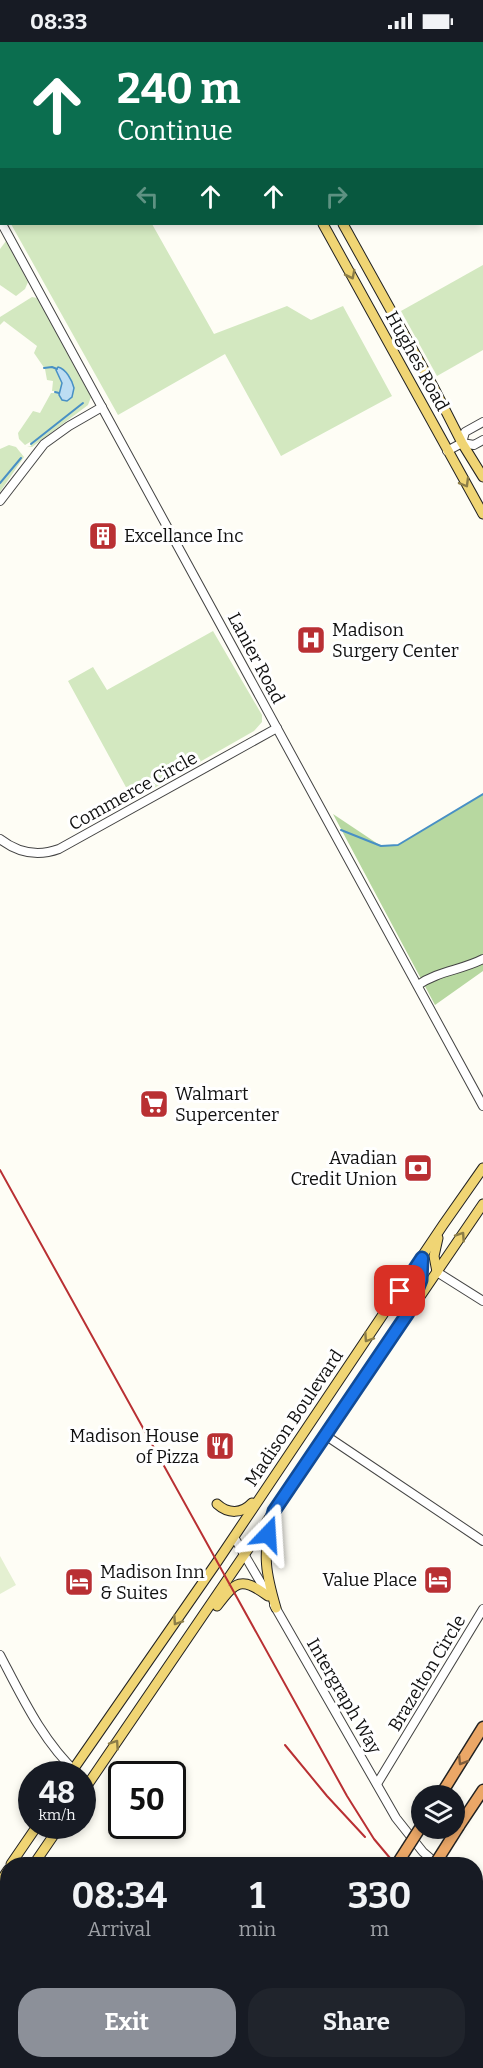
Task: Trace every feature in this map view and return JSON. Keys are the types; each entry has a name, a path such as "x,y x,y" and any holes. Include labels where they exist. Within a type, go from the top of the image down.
{"highway":[{"path":"447,1785 483,1727"},
{"path":"440,1857 483,1790"},
{"path":"401,1857 413,1839"}],"main road":[{"name":"Hughes Road","path":"324,225 483,514"},
{"name":"Hughes Road","path":"344,225 462,443 483,477"},
{"name":"Madison Boulevard","path":"82,1761 483,1168"},
{"name":"Madison Boulevard","path":"96,1767 189,1636 483,1204"},
{"path":"437,1272 434,1256 443,1225"},
{"path":"408,1313 421,1280 422,1258"},
{"path":"217,1504 228,1512 245,1510 290,1453"},
{"path":"274,1511 265,1559 266,1572 276,1608"},
{"path":"189,1636 211,1614 231,1587 238,1584 255,1586 268,1596"},
{"path":"16,1857 28,1839"},
{"path":"39,1857 51,1839"}],"street":[{"name":"Lanier Road","path":"3,225 483,1107"},
{"path":"0,501 44,444 102,407"},
{"path":"462,443 465,432 483,422"},
{"path":"447,451 462,443 474,445 483,440"},
{"name":"Commerce Circle","path":"0,839 12,848 23,852 47,853 59,849 277,728"},
{"path":"418,985 433,976 483,959"},
{"path":"437,1272 483,1301"},
{"path":"325,1436 483,1541"},
{"name":"Intergraph Way","path":"234,1537 396,1818 428,1857"},
{"name":"Brazelton Circle","path":"377,1784 483,1609"},
{"path":"0,1655 32,1714 65,1761"}],"green space":[{"path":"12,225 153,225 214,334 287,306 311,320 343,306 392,396 281,456 225,354 118,415"},
{"path":"6,241 28,282 25,289 16,296 0,285 0,249"},
{"path":"483,265 483,350 437,376 401,311"},
{"path":"32,297 37,298 91,397 88,405 32,447 27,446 31,446 30,442 25,445 19,439 18,433 33,411 40,413 51,393 55,393 52,391 53,381 47,380 45,369 34,353 37,346 4,321 0,325 0,317"},
{"path":"9,445 16,447 24,457 0,492 0,449"},
{"path":"213,631 262,715 262,722 254,731 133,800 68,681 93,667 107,690"},
{"path":"483,794 483,971 435,1005 333,814 381,846 398,845"},
{"path":"0,1556 16,1585 0,1594"}],"water":[{"path":"58,367 68,375 74,388 72,397 67,401 62,400 59,395 62,383 56,370"}],"waterway":[{"path":"44,368 57,369"},
{"path":"55,392 59,393"},
{"path":"31,444 83,403"},
{"path":"0,483 21,458"},
{"path":"341,830 381,846 398,845 483,794"}],"railway":[{"path":"0,1170 347,1796 374,1839 389,1857"},
{"path":"285,1745 365,1837"}],"place":[{"name":"Excellance Inc","path":"103,536"},
{"name":"Madison Surgery Center","path":"311,640"},
{"name":"Walmart Supercenter","path":"154,1104"},
{"name":"Avadian Credit Union","path":"418,1168"},
{"name":"Madison House of Pizza","path":"220,1446"},
{"name":"Value Place","path":"438,1580"},
{"name":"Madison Inn & Suites","path":"79,1582"}],"route":[{"path":"268,1534 274,1511 408,1313 421,1280 422,1258 400,1291"}]}
